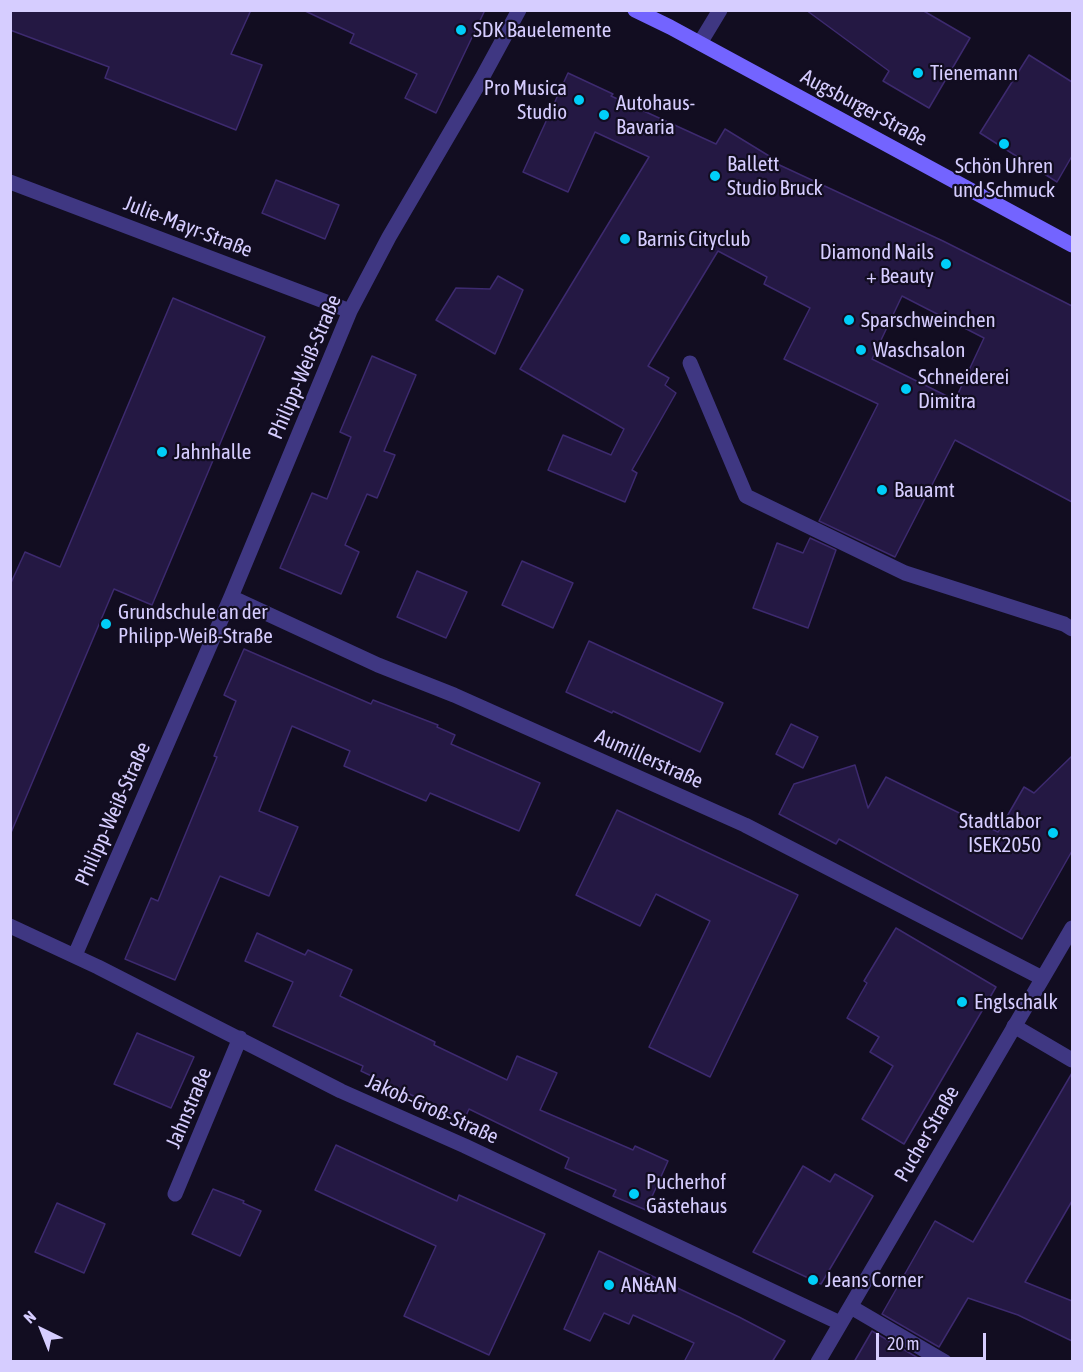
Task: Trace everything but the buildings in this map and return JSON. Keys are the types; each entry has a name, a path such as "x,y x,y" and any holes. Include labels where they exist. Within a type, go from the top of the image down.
{"street":[{"name":"Philipp-Weiß-Straße","path":"75,955 231,597 350,311 389,237 519,10"},
{"name":"Augsburger Straße","path":"635,10 1072,245"},
{"path":"654,10 670,27"},
{"path":"700,43 720,10"},
{"name":"Julie-Mayr-Straße","path":"10,182 350,311"},
{"path":"690,363 746,496 905,573 1064,624 1072,629"},
{"name":"Aumillerstraße","path":"231,597 378,665 454,695 745,825 1042,978"},
{"name":"Jakob-Groß-Straße","path":"10,926 75,955 341,1091 494,1160 840,1323"},
{"name":"Pucher Straße","path":"818,1362 1072,928"},
{"path":"1014,1026 1072,1060"},
{"name":"Jahnstraße","path":"175,1194 240,1038"},
{"path":"850,1307 945,1362"}],"place":[{"name":"SDK Bauelemente","path":"461,30"},
{"name":"Tienemann","path":"918,73"},
{"name":"Pro Musica Studio","path":"579,100"},
{"name":"Autohaus- Bavaria","path":"604,115"},
{"name":"Schön Uhren und Schmuck","path":"1004,144"},
{"name":"Ballett Studio Bruck","path":"715,176"},
{"name":"Barnis Cityclub","path":"625,239"},
{"name":"Diamond Nails + Beauty","path":"946,264"},
{"name":"Sparschweinchen","path":"849,320"},
{"name":"Waschsalon","path":"861,350"},
{"name":"Schneiderei Dimitra","path":"906,389"},
{"name":"Jahnhalle","path":"162,452"},
{"name":"Bauamt","path":"882,490"},
{"name":"Grundschule an der Philipp-Weiß-Straße","path":"106,624"},
{"name":"Stadtlabor ISEK2050","path":"1053,833"},
{"name":"Englschalk","path":"962,1002"},
{"name":"Pucherhof Gästehaus","path":"634,1194"},
{"name":"Jeans Corner","path":"813,1280"},
{"name":"AN&AN","path":"609,1285"}]}
